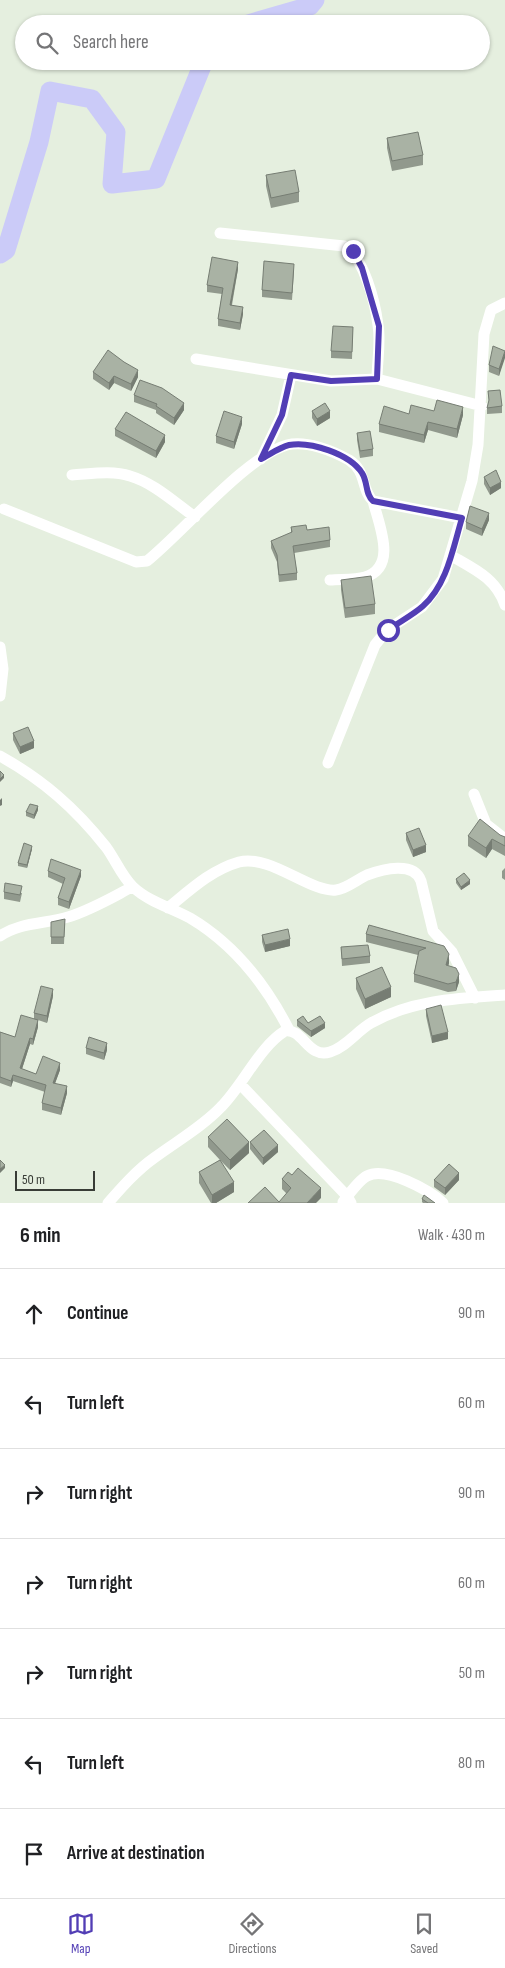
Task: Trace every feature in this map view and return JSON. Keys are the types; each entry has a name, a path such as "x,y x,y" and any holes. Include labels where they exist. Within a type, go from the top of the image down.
{"street":[{"path":"220,233 336,245 353,251 362,268 379,326 377,379"},
{"path":"328,763 374,645 388,630 422,606 434,594 442,579 462,518 478,445 482,406 484,334 491,310 505,303"},
{"path":"196,359 331,381 377,379 482,406"},
{"path":"261,459 282,415 291,375"},
{"path":"4,509 136,562 147,561 261,459 288,445 305,445 325,450 350,461 363,474 369,497 373,501 383,540 383,562 376,572 364,577 330,580"},
{"path":"72,475 109,473 129,475 152,487 195,517"},
{"path":"373,501 462,518"},
{"path":"450,555 487,576 500,591 505,605"},
{"path":"0,647 3,668 0,696"},
{"path":"0,756 46,784 66,801 111,854 132,887 197,923 234,950 276,1004 289,1030 294,1032 312,1051 318,1053 331,1052 370,1024 395,1012 439,1000 505,995"},
{"path":"474,794 486,824 505,839"},
{"path":"168,908 215,872 240,862 256,862 325,889 338,890 368,874 392,869 414,870 418,873 421,881 428,921 433,931 452,952 475,998"},
{"path":"0,936 25,925 68,917 96,906 132,887"},
{"path":"108,1203 153,1158 181,1140 221,1108 241,1085 271,1043 279,1034 289,1030"},
{"path":"241,1085 346,1201 368,1175 384,1173 431,1193 442,1203"}],"building":[{"path":"418,132 423,155 392,161 387,138"},
{"path":"295,170 299,192 271,198 266,175"},
{"path":"212,257 238,262 230,305 243,307 240,323 218,319 223,288 207,285"},
{"path":"264,261 294,264 292,293 262,290"},
{"path":"333,326 353,327 352,352 331,351"},
{"path":"493,346 505,351 499,369 489,365"},
{"path":"108,350 138,370 131,384 114,376 109,383 93,372"},
{"path":"140,380 162,388 184,403 174,418 156,406 157,404 134,395"},
{"path":"500,390 502,406 487,408 489,400 488,391"},
{"path":"437,400 463,407 457,429 428,422 424,435 379,424 384,406 409,414 411,405 434,411"},
{"path":"325,403 330,411 317,419 312,411"},
{"path":"224,411 242,417 234,442 216,436"},
{"path":"126,412 165,435 156,451 115,429"},
{"path":"370,431 373,449 360,451 357,433"},
{"path":"496,470 501,482 490,488 484,477"},
{"path":"470,506 489,513 482,529 466,522"},
{"path":"306,525 307,530 329,527 330,540 293,546 297,573 279,575 277,555 271,541 292,532 291,527"},
{"path":"371,576 375,604 345,608 341,580"},
{"path":"28,727 34,741 20,747 13,733"},
{"path":"0,771 4,775 0,779"},
{"path":"30,804 38,806 34,815 26,812"},
{"path":"480,819 505,837 505,846 492,839 486,848 468,836"},
{"path":"419,828 426,845 413,850 406,833"},
{"path":"24,843 32,846 27,865 18,863"},
{"path":"51,859 81,870 69,902 58,898 65,878 48,871"},
{"path":"464,873 470,880 461,887 456,879"},
{"path":"5,883 22,886 20,895 4,892"},
{"path":"65,919 64,937 51,937 51,922"},
{"path":"369,925 444,946 449,954 446,965 456,968 459,974 456,982 448,984 414,974 419,951 426,948 366,934"},
{"path":"288,929 290,939 265,945 262,935"},
{"path":"368,945 370,956 342,959 341,947"},
{"path":"382,967 391,987 365,999 356,978"},
{"path":"41,986 53,989 47,1016 34,1013"},
{"path":"441,1005 448,1032 432,1036 426,1009"},
{"path":"21,1015 38,1020 33,1039 30,1038 20,1068 36,1074 43,1056 60,1063 53,1083 67,1086 61,1108 42,1103 46,1085 13,1075 11,1081 0,1077 0,1032 15,1037"},
{"path":"303,1016 308,1023 320,1016 325,1023 311,1031 297,1020"},
{"path":"89,1037 107,1043 104,1053 86,1048"},
{"path":"227,1119 249,1142 230,1160 208,1137"},
{"path":"264,1130 278,1145 263,1158 250,1142"},
{"path":"0,1160 5,1165 0,1169"},
{"path":"220,1160 234,1182 212,1195 199,1172"},
{"path":"449,1164 459,1173 445,1188 434,1180"},
{"path":"298,1168 321,1188 307,1203 248,1203 265,1187 279,1202 291,1188 282,1179 288,1172 292,1175"},
{"path":"424,1195 435,1203 428,1203 422,1199"}],"waterway":[{"path":"279,15 310,6 315,0"},
{"path":"0,254 6,250 39,142 50,91 92,99 116,132 112,184 156,179 200,70"}],"route":[{"path":"353,251 362,268 379,326 377,379 331,381 291,375 282,415 261,459 288,445 305,445 325,450 350,461 363,474 369,497 373,501 462,518 442,579 434,594 422,606 388,630"}]}
